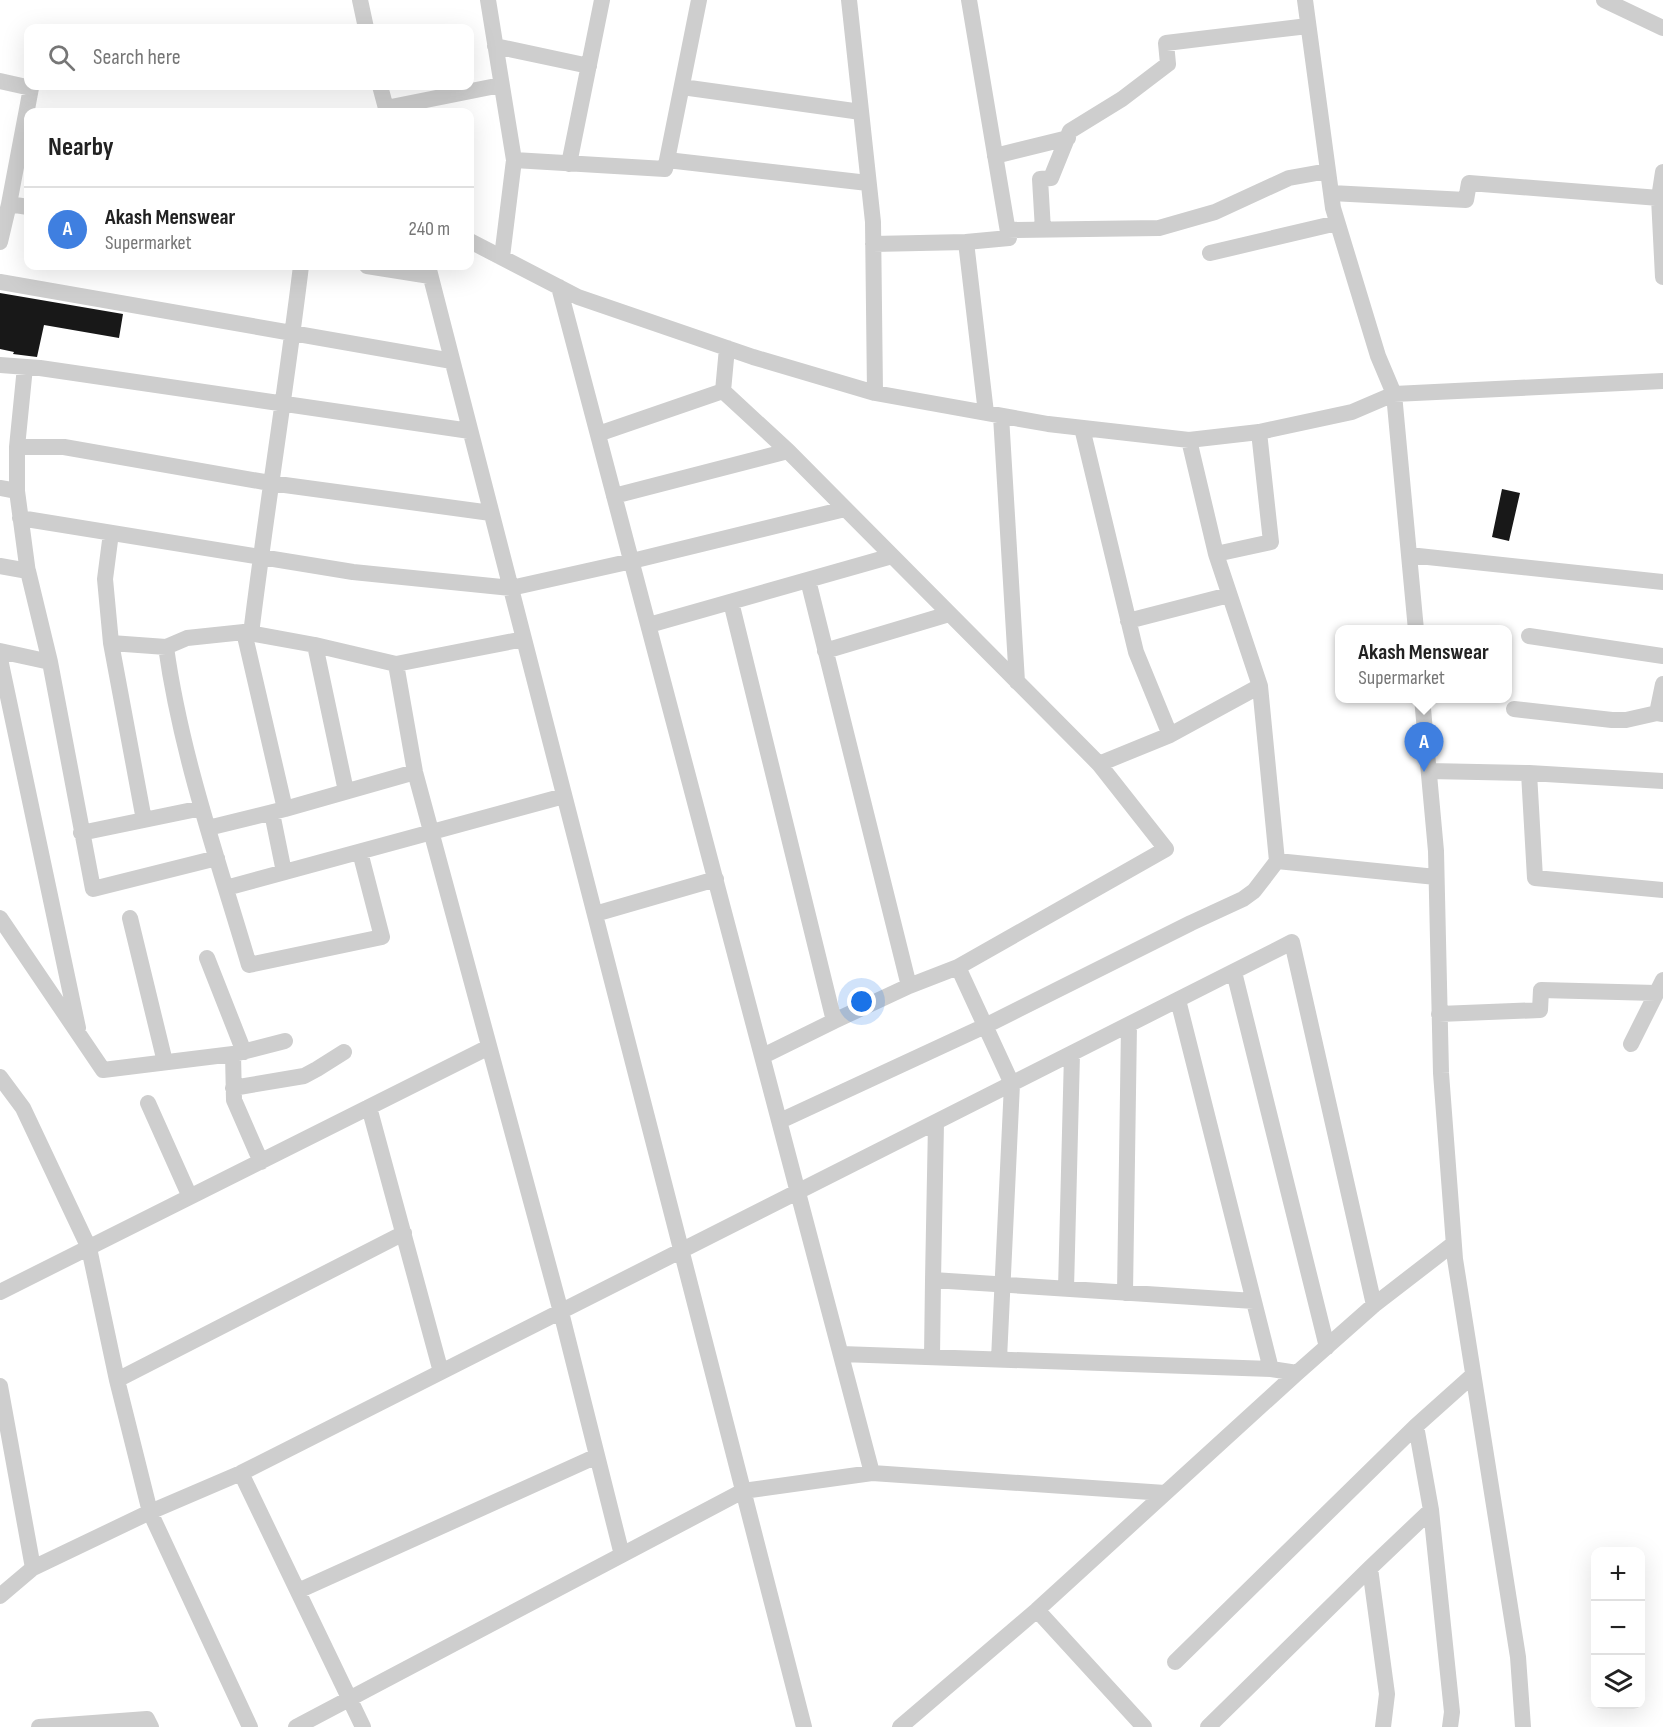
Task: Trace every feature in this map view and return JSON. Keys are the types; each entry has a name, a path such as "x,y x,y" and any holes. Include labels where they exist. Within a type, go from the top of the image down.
{"street":[{"path":"488,0 514,160 502,258"},
{"path":"569,164 602,0"},
{"path":"514,160 665,169 699,0"},
{"path":"849,0 873,244 875,393"},
{"path":"873,244 966,242 1009,238 969,0"},
{"path":"1305,0 1337,223 1378,356 1395,394 1416,625"},
{"path":"1604,0 1663,28"},
{"path":"362,1 365,24"},
{"path":"1042,230 1040,179 1051,178 1070,131 1122,99 1168,64 1166,43 1308,26"},
{"path":"495,46 589,66"},
{"path":"0,81 24,86"},
{"path":"395,108 501,85"},
{"path":"682,87 861,112"},
{"path":"27,108 31,90"},
{"path":"381,90 386,108"},
{"path":"0,242 24,125"},
{"path":"995,156 1068,138"},
{"path":"667,160 868,183"},
{"path":"1008,230 1160,228 1215,212 1289,178 1328,171"},
{"path":"1663,172 1659,198 1663,277"},
{"path":"1331,193 1466,200 1469,183 1659,198"},
{"path":"9,204 24,206"},
{"path":"1210,253 1337,223"},
{"path":"966,242 993,415 1017,682"},
{"path":"474,243 578,297 726,348 875,393 993,415 1082,428 1190,440 1259,432 1352,412 1395,394 1663,381"},
{"path":"284,872 278,811 248,633 284,404 301,270"},
{"path":"429,271 804,1727"},
{"path":"0,282 452,360"},
{"path":"559,288 872,1473"},
{"path":"723,391 726,348"},
{"path":"0,365 470,431"},
{"path":"25,367 17,447 8,489 20,518 28,573 50,662 93,889 217,858"},
{"path":"598,434 723,391"},
{"path":"723,391 788,452 1099,764 1166,849 958,967 909,986 763,1056"},
{"path":"1082,428 1136,652 1170,735"},
{"path":"1216,554 1271,542 1259,432"},
{"path":"780,1121 985,1026 1247,897 1277,861 1260,686 1216,554 1190,440"},
{"path":"17,447 64,447 270,483 491,513"},
{"path":"614,496 788,452"},
{"path":"20,518 353,572 511,588 845,509"},
{"path":"111,533 105,579 111,643 144,820"},
{"path":"1409,555 1663,582"},
{"path":"649,625 892,556"},
{"path":"0,566 28,571 28,573"},
{"path":"808,580 909,986"},
{"path":"1128,621 1229,595"},
{"path":"731,602 834,1021"},
{"path":"825,651 949,614"},
{"path":"111,643 166,647 187,638 248,633 315,645 396,664 524,639"},
{"path":"1529,636 1663,656"},
{"path":"315,645 346,791"},
{"path":"166,647 172,694 202,808 249,965 382,937 360,852"},
{"path":"0,651 50,662"},
{"path":"0,658 80,1037"},
{"path":"396,664 415,772 561,1312 622,1555"},
{"path":"1514,709 1626,720 1660,714 1663,684"},
{"path":"1099,764 1170,735 1260,686"},
{"path":"1422,703 1436,851 1441,1073 1453,1244 1518,1657 1523,1727"},
{"path":"1429,771 1529,773 1663,781"},
{"path":"208,828 278,811 415,772"},
{"path":"1529,773 1535,878 1663,890"},
{"path":"226,888 564,796"},
{"path":"81,833 202,808"},
{"path":"1277,861 1436,877"},
{"path":"595,914 716,879"},
{"path":"0,918 103,1070 238,1053 285,1041"},
{"path":"130,918 165,1062"},
{"path":"0,1596 33,1568 150,1512 241,1473 1292,942 1374,1305"},
{"path":"207,958 238,1053 233,1088 234,1100 261,1161"},
{"path":"958,967 1012,1084 999,1359"},
{"path":"1234,972 1327,1347"},
{"path":"1439,1014 1540,1010 1541,990 1660,986 1631,1044"},
{"path":"1178,1000 1271,1369"},
{"path":"1125,1293 1129,1025"},
{"path":"0,1292 489,1047"},
{"path":"233,1088 304,1076 344,1052"},
{"path":"1066,1289 1072,1054"},
{"path":"0,1077 23,1108 89,1248 117,1380 150,1512 250,1727"},
{"path":"148,1103 190,1197"},
{"path":"369,1107 441,1372"},
{"path":"932,1357 936,1123"},
{"path":"117,1380 404,1233"},
{"path":"900,1727 1037,1610 1374,1305 1453,1244"},
{"path":"933,1280 1254,1301"},
{"path":"841,1354 1271,1369 1297,1373"},
{"path":"1175,1662 1416,1426 1473,1375"},
{"path":"0,1386 33,1568"},
{"path":"1416,1426 1431,1510 1452,1712 1450,1727"},
{"path":"298,1591 597,1456"},
{"path":"241,1473 363,1727"},
{"path":"296,1727 743,1491 872,1473 1166,1493"},
{"path":"1208,1727 1431,1510"},
{"path":"1370,1568 1387,1694 1383,1727"},
{"path":"1037,1610 1144,1727"},
{"path":"39,1727 147,1719 151,1727"}],"building":[{"path":"0,293 123,314 119,338 44,325 37,357 13,354 14,352 0,349"},
{"path":"1502,489 1520,493 1509,541 1492,537"}],"place":[{"name":"Akash Menswear","path":"1424,772"}]}
